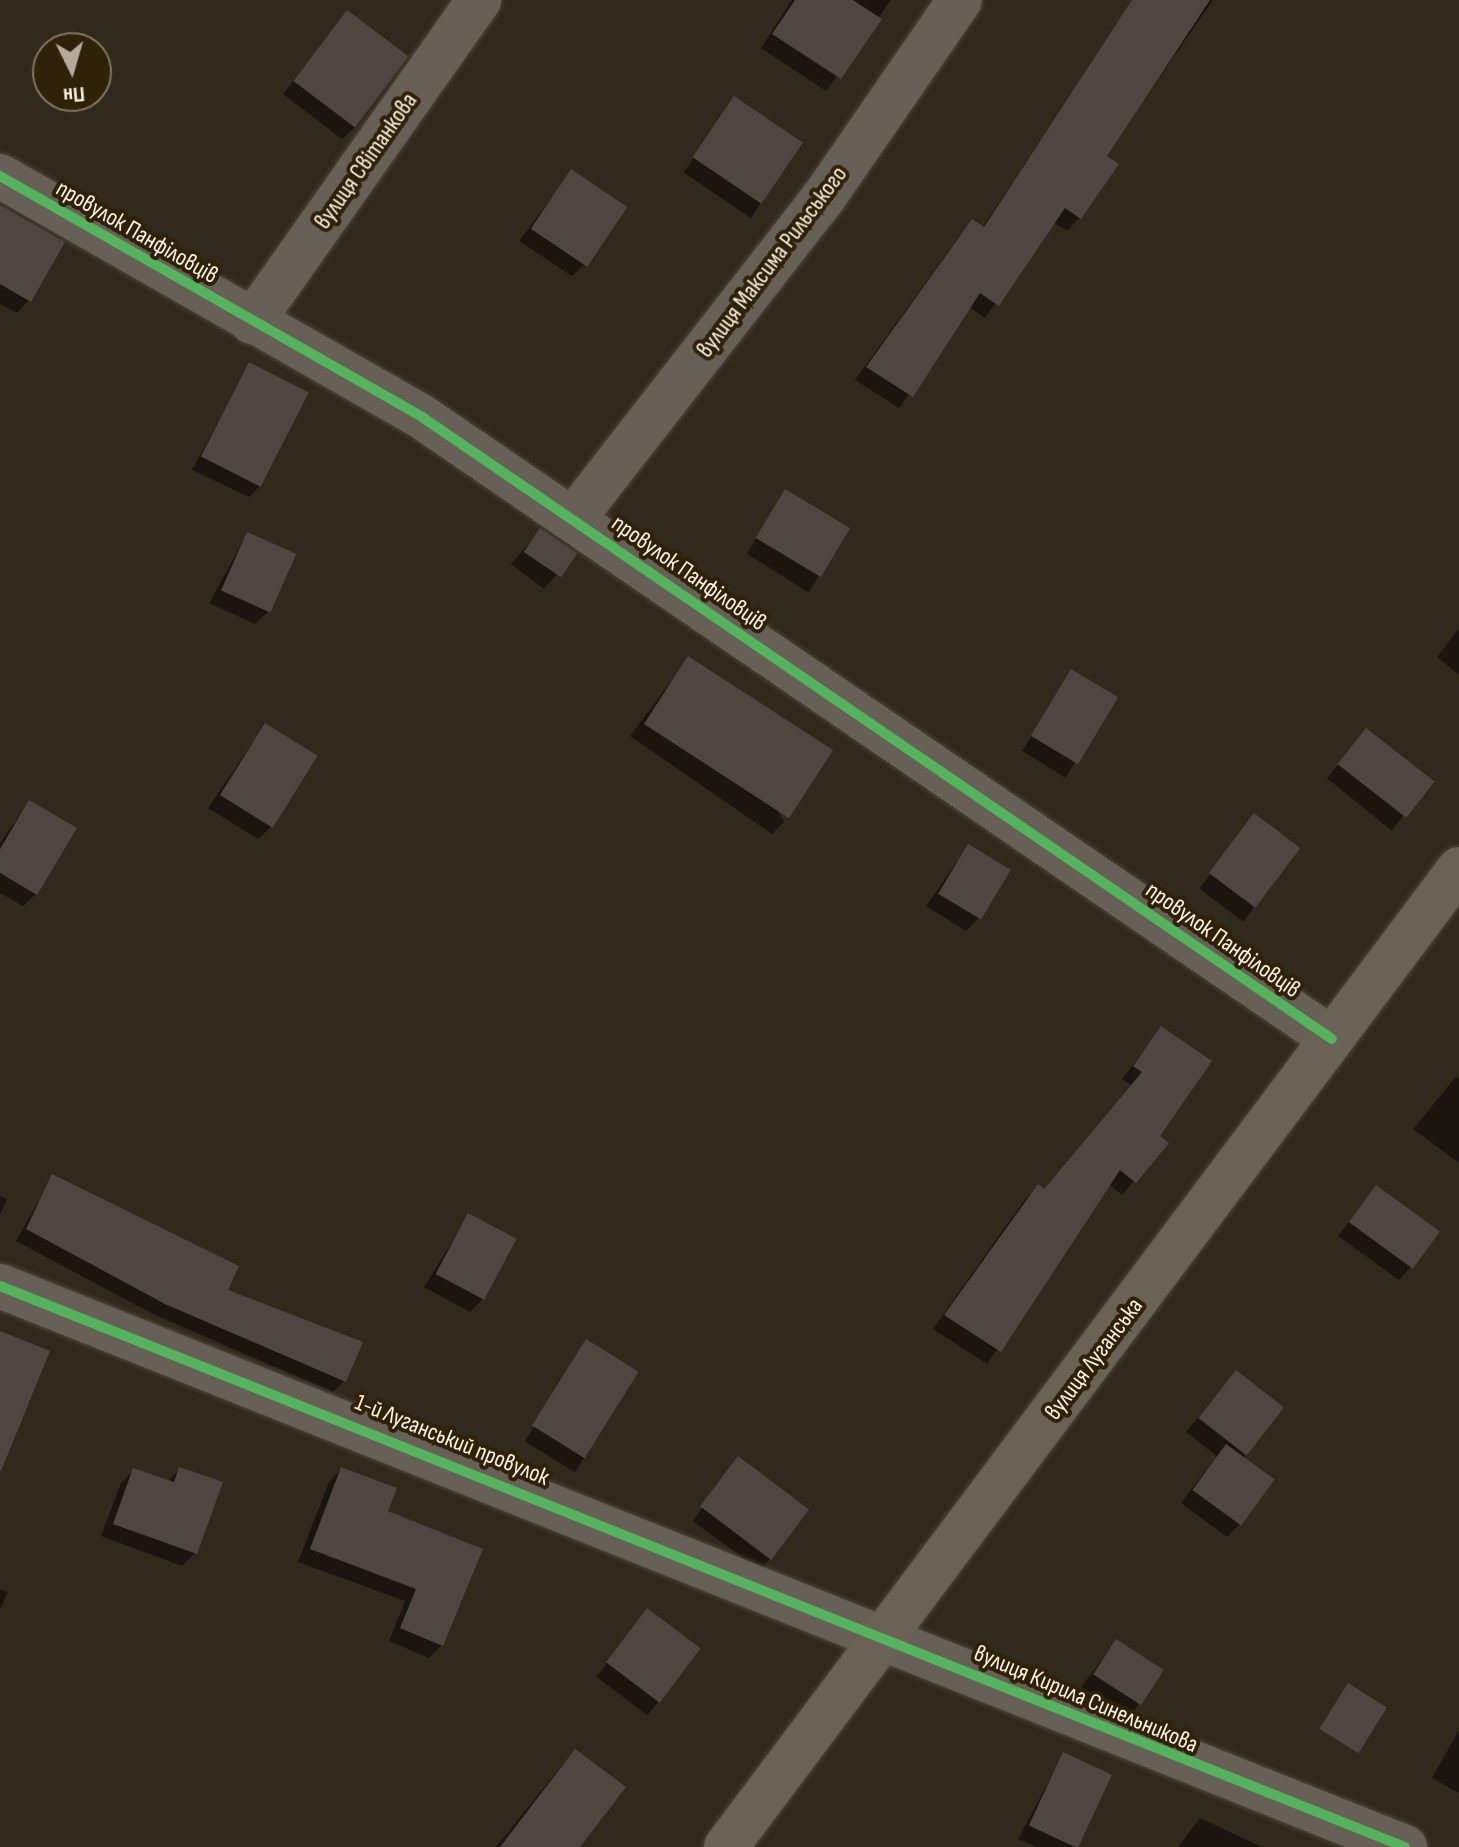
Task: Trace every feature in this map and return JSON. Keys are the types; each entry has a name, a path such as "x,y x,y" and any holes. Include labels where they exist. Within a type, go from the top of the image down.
{"main road":[{"name":"вулиця Луганська","path":"726,1847 1459,869"}],"street":[{"name":"вулиця Світанкова","path":"252,322 479,0"},
{"name":"вулиця Максима Рильського","path":"574,518 824,197 960,0"},
{"name":"провулок Панфіловців","path":"0,176 422,417 1332,1039"},
{"name":"1-й Луганський провулок","path":"0,1286 887,1636"},
{"name":"вулиця Кирила Синельникова","path":"887,1636 1286,1805 1405,1847"}],"building":[{"path":"795,0 853,0 882,19 841,79 772,34"},
{"path":"1132,0 1210,0 1107,156 1119,164 1081,219 1065,208 999,306 980,293 913,397 866,367 972,219 984,227"},
{"path":"347,10 408,56 355,127 293,81"},
{"path":"734,96 803,142 761,204 693,157"},
{"path":"571,169 627,207 587,267 531,229"},
{"path":"0,205 65,242 31,302 0,284"},
{"path":"249,362 309,392 261,487 201,456"},
{"path":"785,489 850,528 821,577 756,538"},
{"path":"540,528 577,553 561,577 524,552"},
{"path":"247,532 296,554 270,612 221,590"},
{"path":"688,656 833,750 789,818 644,724"},
{"path":"1071,669 1118,697 1078,764 1031,736"},
{"path":"265,723 318,756 273,828 220,795"},
{"path":"1366,728 1435,782 1406,818 1338,764"},
{"path":"29,800 77,828 37,895 0,873 0,849"},
{"path":"1254,813 1300,848 1255,908 1209,873"},
{"path":"968,844 1011,870 981,919 938,894"},
{"path":"1161,1026 1212,1061 1160,1136 1169,1143 1136,1183 1120,1170 1001,1352 944,1315 1038,1184 1044,1189 1142,1072 1133,1066"},
{"path":"52,1174 239,1266 228,1290 363,1342 346,1382 165,1304 26,1229"},
{"path":"1376,1185 1440,1231 1413,1269 1349,1222"},
{"path":"468,1213 517,1239 484,1300 436,1274"},
{"path":"0,1331 50,1351 1,1471 0,1471"},
{"path":"586,1339 639,1372 585,1458 532,1426"},
{"path":"1236,1370 1284,1408 1247,1456 1198,1418"},
{"path":"1226,1444 1275,1479 1241,1525 1192,1490"},
{"path":"738,1456 809,1510 771,1560 700,1506"},
{"path":"179,1467 223,1482 197,1554 113,1524 133,1468 174,1482"},
{"path":"341,1467 397,1488 388,1511 483,1549 443,1646 400,1628 416,1589 310,1549"},
{"path":"647,1608 701,1648 660,1703 606,1662"},
{"path":"1116,1639 1164,1670 1141,1705 1093,1674"},
{"path":"1348,1683 1387,1707 1358,1753 1319,1729"},
{"path":"575,1749 626,1787 580,1847 500,1847"},
{"path":"1063,1752 1112,1775 1078,1847 1029,1825"}],"cycle path":[{"path":"0,176 422,417 1332,1039"},
{"path":"0,1286 1405,1847"}]}
